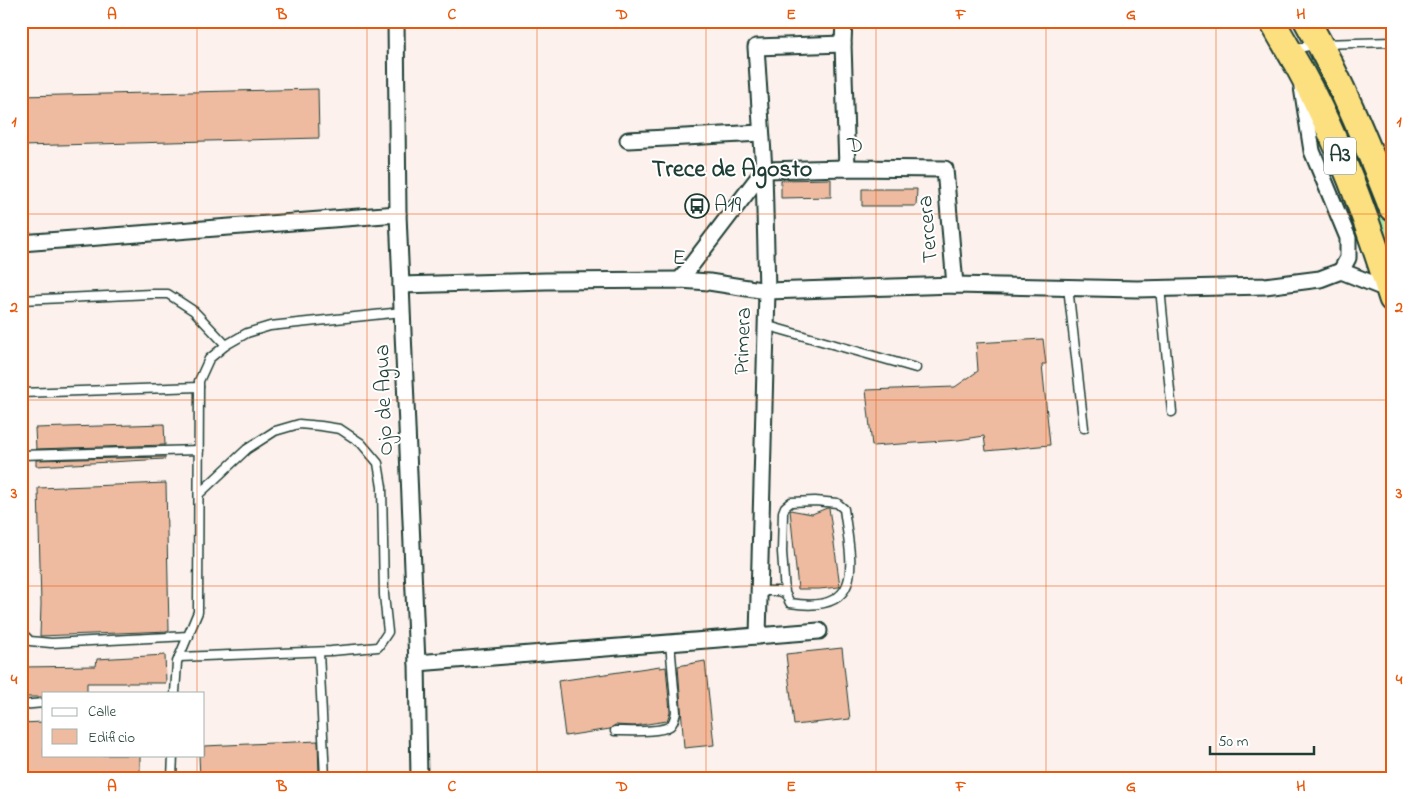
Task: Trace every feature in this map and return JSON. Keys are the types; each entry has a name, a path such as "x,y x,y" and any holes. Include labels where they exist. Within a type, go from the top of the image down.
{"highway":[{"name":"A3","path":"1272,21 1294,59 1340,156 1371,234 1390,294"},
{"name":"A3","path":"1307,21 1361,129 1392,208"}],"street":[{"name":"Ojo de Agua","path":"396,21 398,214 417,663 419,778"},
{"path":"844,21 847,168"},
{"name":"Primera","path":"758,636 767,291 764,170 756,47 843,44"},
{"path":"1294,59 1312,151 1348,238 1348,258 1341,271 1390,294"},
{"path":"628,140 761,133"},
{"name":"D","path":"764,170 847,168 945,169"},
{"name":"Tercera","path":"945,169 954,285"},
{"path":"680,280 764,170"},
{"path":"21,243 398,214"},
{"name":"E","path":"401,285 680,280 767,291 954,285 1160,288 1264,286 1320,279 1341,271"},
{"path":"417,663 819,631"}],"lane":[{"path":"1294,59 1320,44 1392,42"},
{"path":"1068,288 1084,428"},
{"path":"1160,288 1172,412"},
{"path":"21,300 168,294 194,311 226,345"},
{"path":"176,692 177,662 198,612 199,381 209,359 226,345 247,333 270,326 402,312"},
{"path":"765,325 916,368"},
{"path":"21,393 199,387"},
{"path":"179,657 320,652 378,647 388,632 384,595 382,487 378,463 361,443 340,429 299,424 274,431 247,449 199,494"},
{"path":"21,455 199,450"},
{"path":"760,591 785,593 790,602 806,605 835,601 843,594 850,579 849,547 844,509 837,503 815,501 791,502 785,507 783,512 782,552 785,593"},
{"path":"21,632 30,641 50,643 189,636"},
{"path":"615,731 662,730 670,726 676,712 670,643"},
{"path":"320,652 324,778"},
{"path":"21,704 42,703"},
{"path":"172,778 173,756"}],"green space":[{"path":"1313,55 1370,180 1392,235 1392,261 1308,64"}],"building":[{"path":"318,89 319,138 21,146 21,96"},
{"path":"831,179 831,197 781,198 781,180"},
{"path":"862,189 917,189 916,206 862,206"},
{"path":"1043,339 1046,364 1042,364 1050,445 986,451 984,436 958,440 872,446 866,390 955,387 978,371 976,343"},
{"path":"164,424 165,445 36,449 35,428"},
{"path":"165,457 165,459 36,466 36,460"},
{"path":"166,483 169,631 40,636 38,488"},
{"path":"829,508 840,586 798,589 790,510 812,514"},
{"path":"842,648 850,719 794,725 786,654"},
{"path":"165,655 166,683 87,683 87,692 42,692 42,697 21,697 21,667 96,666 97,659"},
{"path":"705,661 714,745 684,748 678,666"},
{"path":"660,666 660,668 666,667 670,712 667,721 634,726 615,725 610,729 565,736 558,681"},
{"path":"42,722 42,756 140,756 140,778 21,778 21,723"},
{"path":"318,741 319,778 200,778 199,756 205,756 205,746"}],"place":[{"name":"A19","path":"697,206"}],"district":[{"name":"Trece de Agosto","path":"732,170"}]}
